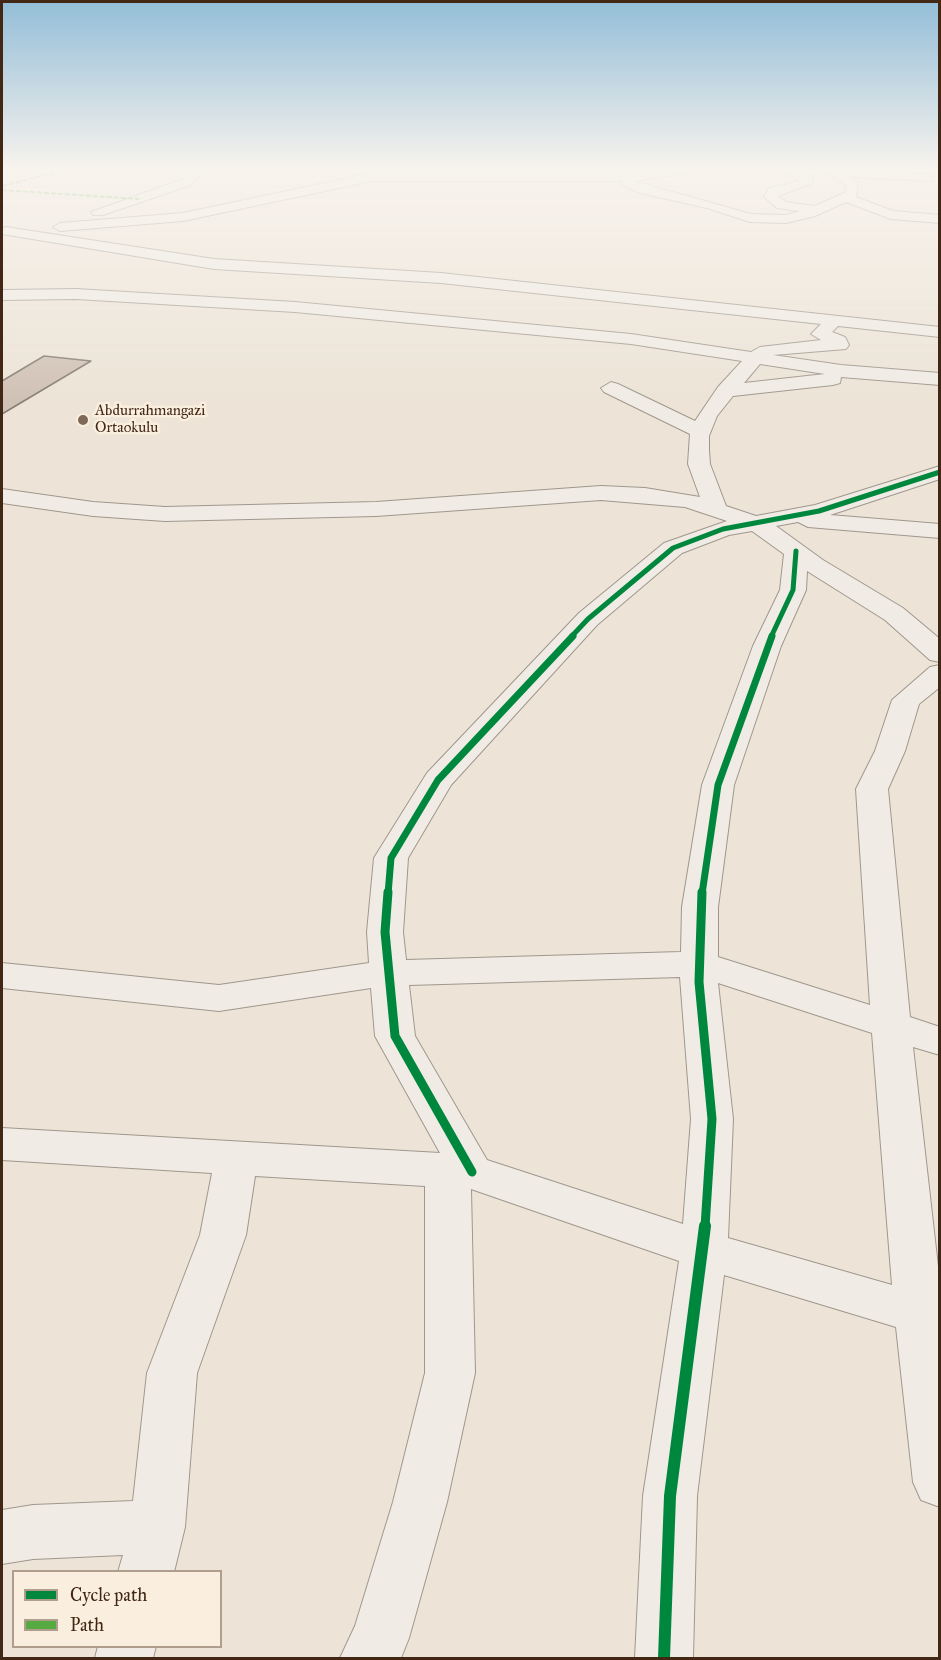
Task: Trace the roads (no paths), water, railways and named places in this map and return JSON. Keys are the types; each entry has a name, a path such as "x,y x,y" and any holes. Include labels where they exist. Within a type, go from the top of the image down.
{"street":[{"path":"101,246 214,264 441,278 939,332"},
{"path":"117,249 169,275"},
{"path":"281,285 372,290"},
{"path":"2,295 76,294 296,307 616,338 869,373 939,379"},
{"path":"616,338 619,318 630,298"},
{"path":"716,509 699,464 700,431 707,414 760,352 776,348 840,345 839,341 820,334 832,323 826,318"},
{"path":"725,391 800,384 869,373"},
{"path":"611,388 700,431"},
{"path":"369,1659 380,1638 420,1502 450,1373 459,1171 395,1036 385,932 391,858 438,780 588,619 673,548 723,530 819,511 939,472"},
{"path":"2,496 103,510 165,514 376,509 601,494 667,498 773,521 939,531"},
{"path":"773,521 796,551 894,614 939,654"},
{"path":"664,1659 670,1496 704,1250 712,1119 699,982 700,906 718,785 767,646 793,590 796,551"},
{"path":"939,673 906,700 890,751 872,789 891,1026 929,1318 939,1482"},
{"path":"2,975 219,998 388,973 699,964 939,1041"},
{"path":"2,1144 459,1171 704,1250 929,1318"},
{"path":"2,1537 33,1532 152,1549 172,1373 224,1235 236,1158"}],"place":[{"name":"Abdurrahmangazi Ortaokulu","path":"83,420"}]}
